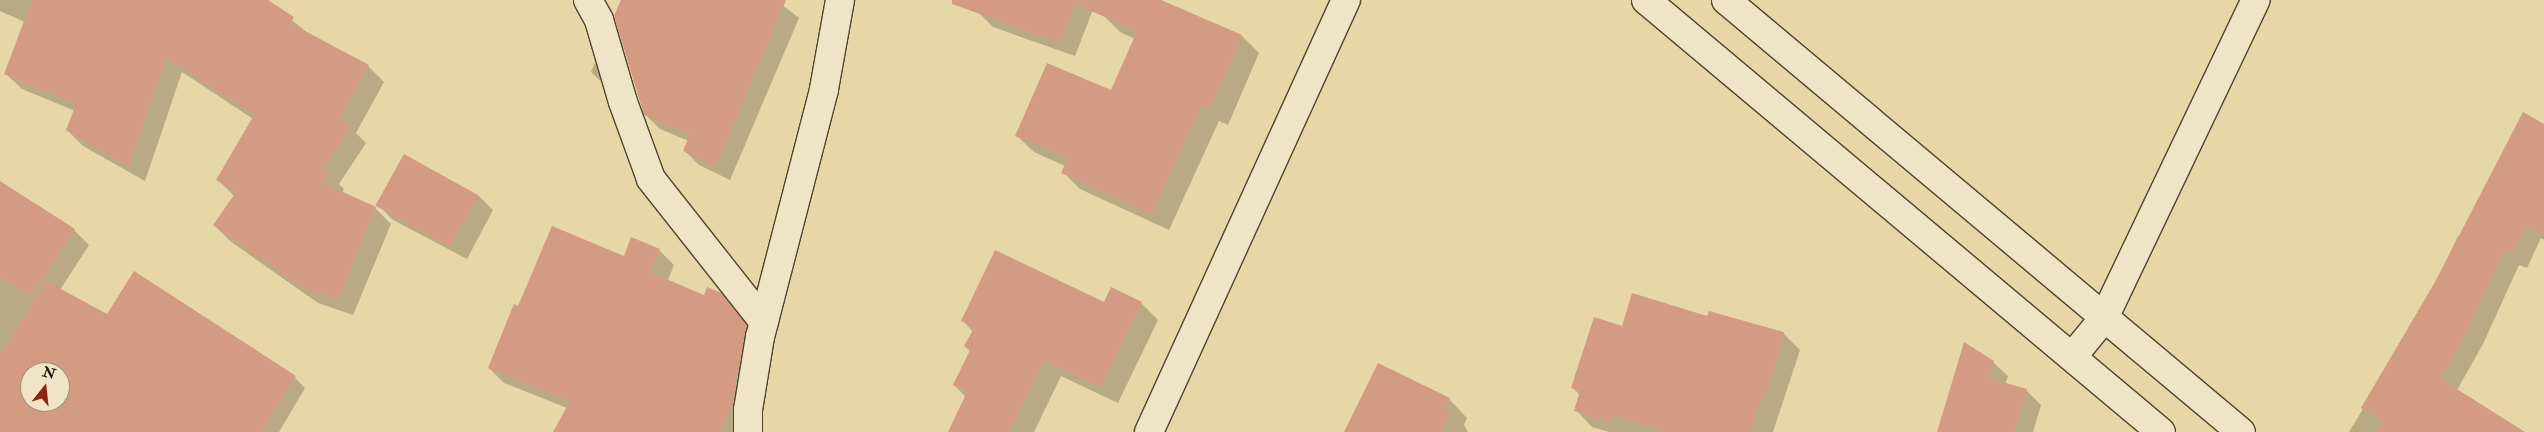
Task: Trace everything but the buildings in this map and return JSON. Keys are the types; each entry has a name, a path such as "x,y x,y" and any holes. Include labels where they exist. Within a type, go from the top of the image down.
{"street":[{"path":"588,0 599,20 623,102 650,179 764,322"},
{"path":"748,432 748,410 764,322 824,89 840,0"},
{"path":"1148,432 1346,0"},
{"path":"1646,0 2161,432"},
{"path":"1726,0 2241,432"},
{"path":"2072,357 2104,318 2256,0"}]}
